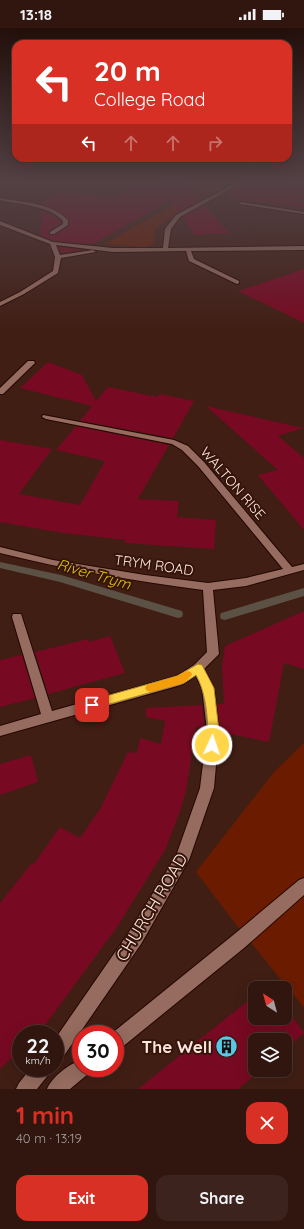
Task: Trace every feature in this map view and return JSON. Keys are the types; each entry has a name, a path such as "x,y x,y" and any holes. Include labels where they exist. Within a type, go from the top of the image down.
{"street":[{"path":"22,232 52,243 113,250 301,249"},
{"path":"165,250 168,232"},
{"path":"0,304 22,293 56,272 59,257 56,248 52,243"},
{"path":"59,257 113,250"},
{"path":"188,250 191,260 237,282"},
{"path":"0,392 31,363"},
{"name":"WALTON RISE","path":"46,417 174,442 185,448 201,464 290,571"},
{"name":"TRYM ROAD","path":"0,550 61,564 145,579 208,586 246,582 304,567"},
{"path":"0,731 181,680 198,668 212,654 208,586"},
{"path":"16,617 48,717"},
{"name":"CHURCH ROAD","path":"64,1041 135,938 182,860 207,788 213,731 208,688 198,668"},
{"path":"124,1035 238,942 304,884"},
{"path":"56,1089 72,1076"},
{"path":"25,1089 35,1077"}],"shaded area":[{"path":"127,232 155,232 153,244 145,247 105,244"},
{"path":"304,743 304,1008 292,993 292,981 282,981 196,872 274,772"}],"building":[{"path":"40,232 49,232 49,235 55,235 60,232 115,232 93,244 53,241 40,235"},
{"path":"193,232 228,232 229,233 195,235"},
{"path":"58,247 84,250 61,253"},
{"path":"304,269 304,323 238,291"},
{"path":"48,362 82,375 96,401 108,387 157,397 160,394 194,401 173,438 80,421 92,406 20,388"},
{"path":"206,406 303,428 278,436 304,458 304,530 258,475 278,470"},
{"path":"76,426 169,445 138,499 179,501 177,517 216,520 214,549 125,543 126,540 63,533 0,522 0,440 52,449 19,494 80,505 105,461 56,450"},
{"path":"304,611 304,669 284,663 269,742 220,732 217,704 224,704 222,667 225,646"},
{"path":"110,636 125,673 48,694 35,652 88,639 89,642"},
{"path":"22,655 35,698 0,707 0,660"},
{"path":"202,705 205,729 196,727 186,791 165,850 117,927 45,1025 12,1025 12,1058 0,1069 0,903 32,863 33,865 60,827 80,838 100,809 128,752 137,753 140,738 161,744 165,721 146,717 146,708"},
{"path":"31,755 38,782 0,795 0,764"},
{"name":"The Well","path":"248,1001 248,1025 292,1025 292,1016 304,1033 292,1043 292,1033 248,1033 248,1077 253,1077 238,1089 138,1089"}],"waterway":[{"name":"River Trym","path":"0,565 61,579 178,614"},
{"name":"River Trym","path":"225,616 304,592"}],"slow traffic":[{"path":"151,688 181,680 187,675"}],"place":[{"name":"The Well","path":"227,1046"}],"route":[{"path":"92,705 181,680 198,668 208,688 213,731 212,745"}]}
